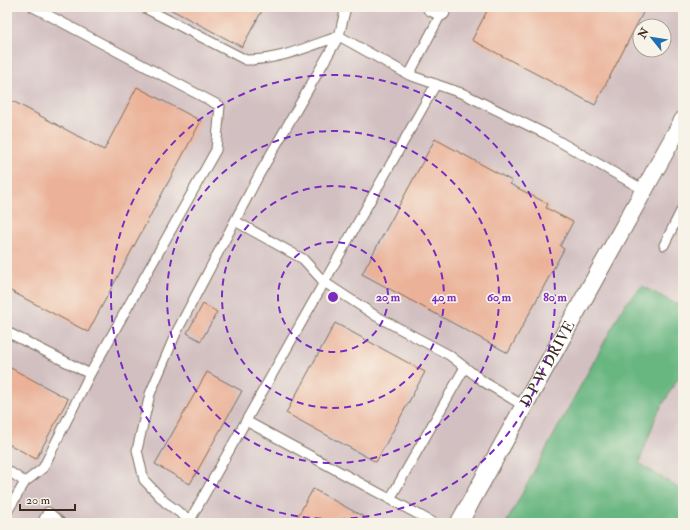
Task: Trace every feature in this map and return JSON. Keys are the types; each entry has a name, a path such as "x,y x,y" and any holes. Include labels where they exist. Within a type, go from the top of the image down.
{"street":[{"name":"D P W DRIVE","path":"459,523 683,120"}],"lane":[{"path":"7,512 25,482 43,468 90,374 216,150 220,106 33,7"},
{"path":"143,7 246,60 265,60 290,54 339,36 409,75 464,94 548,135 644,190"},
{"path":"346,7 339,36 260,173 176,333 150,394 137,450 144,480 164,502 192,522 246,420 346,246 436,84"},
{"path":"409,75 439,9"},
{"path":"664,245 683,207"},
{"path":"235,221 303,259 324,282 376,316 449,355 484,382 524,406"},
{"path":"7,332 90,374"},
{"path":"390,499 465,367"},
{"path":"246,420 434,523"},
{"path":"7,470 25,482"},
{"path":"42,523 48,512 61,523"}],"shaded area":[{"path":"7,7 683,7 683,523 7,523"}],"green space":[{"path":"642,286 676,304 683,302 683,370 657,414 639,463 683,491 683,523 506,523 625,304"}],"building":[{"path":"166,7 264,7 242,47"},
{"path":"489,7 646,7 640,18 632,18 632,34 595,105 472,40"},
{"path":"137,87 201,121 88,332 7,289 7,98 104,150"},
{"path":"435,139 512,181 510,184 548,204 546,208 573,222 560,246 564,249 508,353 362,274"},
{"path":"203,304 217,312 201,341 187,333"},
{"path":"335,323 425,372 376,462 286,413"},
{"path":"7,366 68,399 36,459 7,443"},
{"path":"207,372 242,391 190,484 155,464"},
{"path":"313,489 375,523 294,523"}]}
